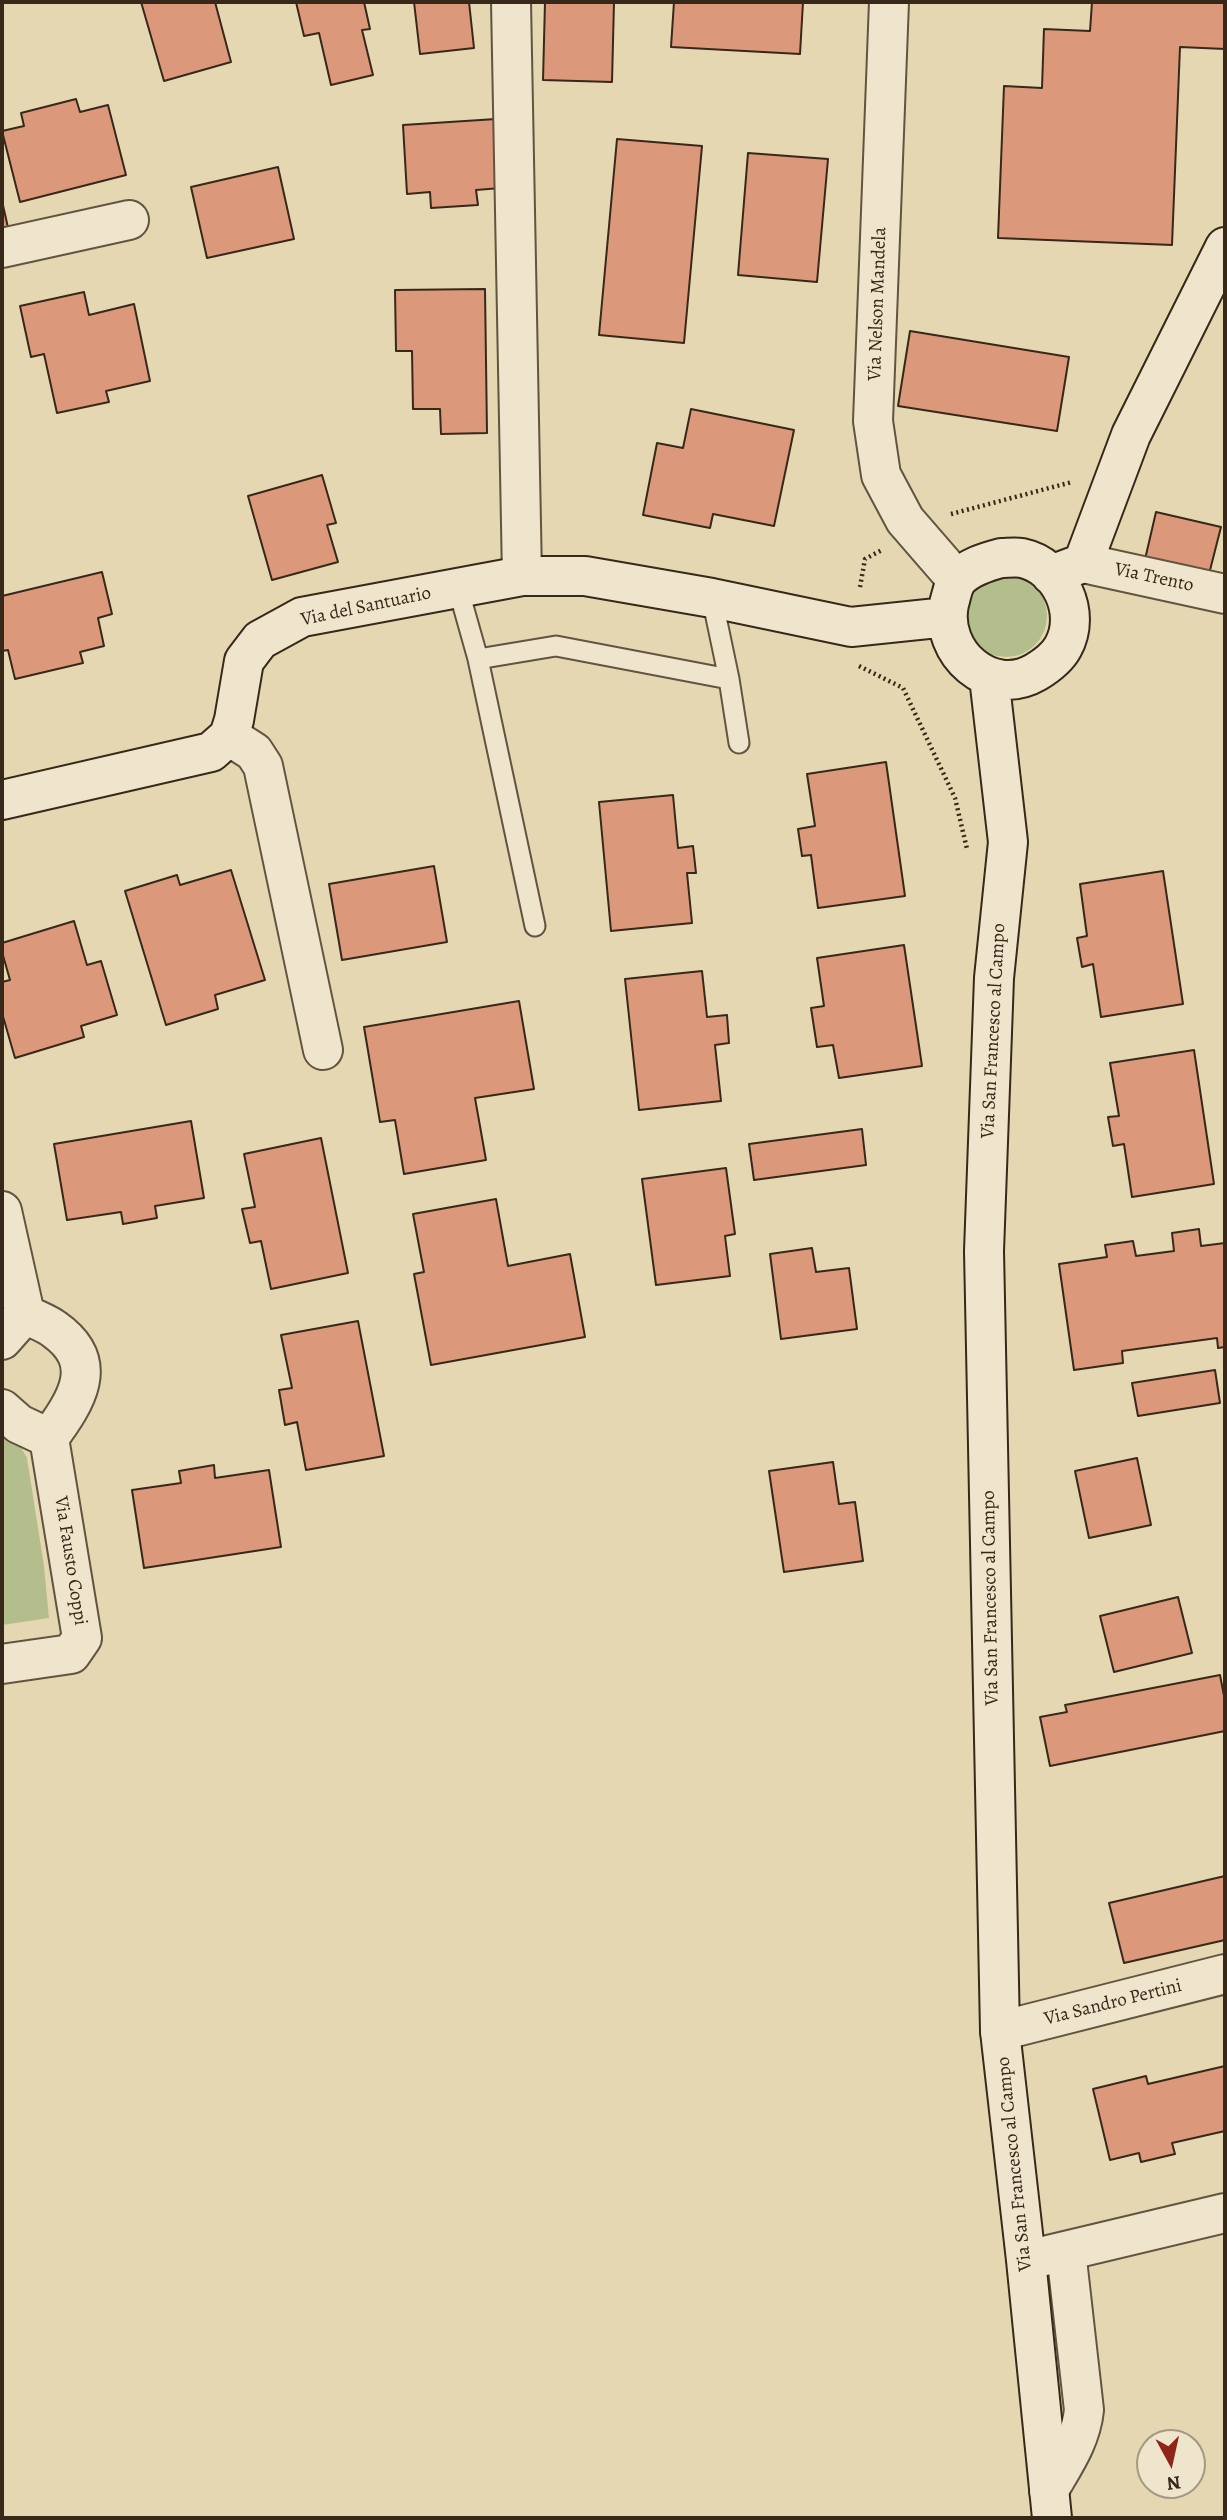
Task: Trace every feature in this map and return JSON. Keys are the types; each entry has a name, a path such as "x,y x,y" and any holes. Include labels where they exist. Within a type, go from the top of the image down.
{"street":[{"path":"511,2 522,576"},
{"name":"Via Nelson Mandela","path":"890,2 873,421 881,475 905,520 957,580"},
{"path":"2,248 129,220"},
{"path":"1067,569 1040,565 1022,558 1001,558 980,564 957,580 947,617 949,635 958,655 989,677 1015,680 1049,664 1063,647 1069,627 1070,610 1063,590 1067,569 1130,435 1225,247"},
{"name":"Via Trento","path":"1067,569 1225,594"},
{"name":"Via del Santuario","path":"229,736 244,661 260,640 302,617 522,576 585,576 712,598 852,627 947,617"},
{"name":"Via San Francesco al Campo","path":"989,677 1008,842 994,978 984,1251 1000,2031 1050,2504"},
{"path":"2,800 211,752 229,736 254,752 263,766 323,1049"},
{"path":"2,1212 13,1327 54,1329 76,1349 82,1381 71,1409 50,1438 19,1423 2,1409"},
{"name":"Via Fausto Coppi","path":"2,1664 71,1654 82,1638 50,1438"},
{"name":"Via Sandro Pertini","path":"1000,2031 1225,1974"},
{"path":"1026,2260 1225,2213"},
{"path":"1050,2504 1083,2424 1084,2410 1066,2251"}],"lane":[{"path":"458,588 478,659 535,926"},
{"path":"712,598 739,743"},
{"path":"478,659 556,646 729,679"}],"green space":[{"path":"1006,575 1022,578 1035,587 1044,600 1047,616 1044,632 1035,645 1022,654 1006,657 990,654 977,645 968,632 965,616 968,600 977,587 990,578"},
{"path":"2,1428 13,1433 27,1458 44,1566 49,1618 2,1625"}],"building":[{"path":"141,2 215,2 231,62 164,81"},
{"path":"296,2 364,2 370,29 362,30 373,75 331,85 319,33 304,36"},
{"path":"414,2 469,2 474,48 420,54"},
{"path":"545,2 614,2 612,82 543,80"},
{"path":"674,2 803,2 800,54 671,47"},
{"path":"1092,2 1225,2 1225,49 1180,47 1172,245 998,238 1004,86 1042,88 1044,29 1090,31"},
{"path":"76,99 80,112 108,105 126,175 20,202 2,131 24,126 21,113"},
{"path":"496,119 501,188 476,190 478,205 431,208 430,192 407,194 403,125"},
{"path":"617,139 702,146 684,343 599,335"},
{"path":"748,153 828,159 817,282 738,275"},
{"path":"278,167 294,239 207,258 191,187"},
{"path":"2,201 9,232 2,234"},
{"path":"485,289 487,433 441,434 440,409 413,409 412,351 396,351 395,290"},
{"path":"84,292 89,315 134,304 150,381 106,391 109,402 57,413 44,354 31,357 20,306"},
{"path":"910,331 1069,357 1057,431 898,406"},
{"path":"691,409 794,430 774,526 713,514 710,528 643,515 657,443 683,448"},
{"path":"322,475 336,523 327,525 338,562 272,580 248,496"},
{"path":"1156,512 1221,527 1207,582 1143,568"},
{"path":"102,572 112,614 98,618 104,646 80,652 83,663 15,679 8,650 2,651 2,596"},
{"path":"886,762 905,896 818,908 811,855 802,856 798,829 815,826 807,774"},
{"path":"673,795 678,848 693,846 696,873 687,873 692,923 611,931 599,802"},
{"path":"434,866 447,942 342,960 329,884"},
{"path":"231,870 265,980 215,995 218,1009 166,1025 125,891 177,875 180,885"},
{"path":"1163,871 1183,1004 1101,1017 1093,964 1082,967 1077,938 1087,936 1080,884"},
{"path":"74,921 87,965 101,961 117,1015 81,1026 84,1037 15,1058 2,1013 2,982 10,980 2,943"},
{"path":"904,945 922,1066 839,1078 833,1045 817,1047 811,1008 824,1006 817,958"},
{"path":"702,971 707,1017 727,1015 729,1043 715,1045 721,1101 639,1110 625,979"},
{"path":"519,1001 534,1089 475,1098 486,1160 404,1174 395,1120 380,1122 364,1027"},
{"path":"1194,1050 1214,1184 1132,1197 1124,1144 1113,1146 1108,1117 1119,1116 1110,1063"},
{"path":"191,1121 204,1198 155,1206 157,1218 123,1224 121,1212 67,1220 54,1144"},
{"path":"862,1129 866,1165 754,1180 749,1144"},
{"path":"321,1138 348,1273 271,1289 261,1241 250,1243 242,1209 255,1207 244,1154"},
{"path":"726,1168 735,1234 725,1236 730,1276 656,1285 642,1179"},
{"path":"496,1199 508,1266 570,1254 585,1337 431,1365 414,1274 424,1272 413,1214"},
{"path":"1199,1229 1201,1246 1225,1243 1225,1347 1218,1348 1217,1338 1122,1351 1123,1363 1074,1370 1059,1264 1107,1257 1105,1245 1133,1241 1136,1256 1174,1251 1172,1233"},
{"path":"812,1248 816,1272 849,1268 857,1329 781,1339 770,1254"},
{"path":"358,1321 384,1456 306,1470 297,1422 285,1425 279,1390 292,1388 281,1335"},
{"path":"1215,1370 1220,1403 1138,1416 1132,1383"},
{"path":"1137,1458 1151,1525 1089,1538 1075,1471"},
{"path":"833,1462 839,1504 855,1502 863,1561 784,1572 769,1471"},
{"path":"214,1465 215,1478 269,1470 281,1547 144,1568 132,1490 181,1483 179,1471"},
{"path":"1178,1597 1192,1653 1114,1672 1100,1616"},
{"path":"1220,1675 1225,1701 1225,1731 1050,1766 1040,1717 1067,1712 1065,1705"},
{"path":"1225,1876 1225,1940 1124,1963 1109,1903"},
{"path":"1225,2066 1225,2131 1172,2143 1175,2154 1141,2162 1139,2153 1110,2160 1093,2089 1146,2076 1148,2084"}]}
